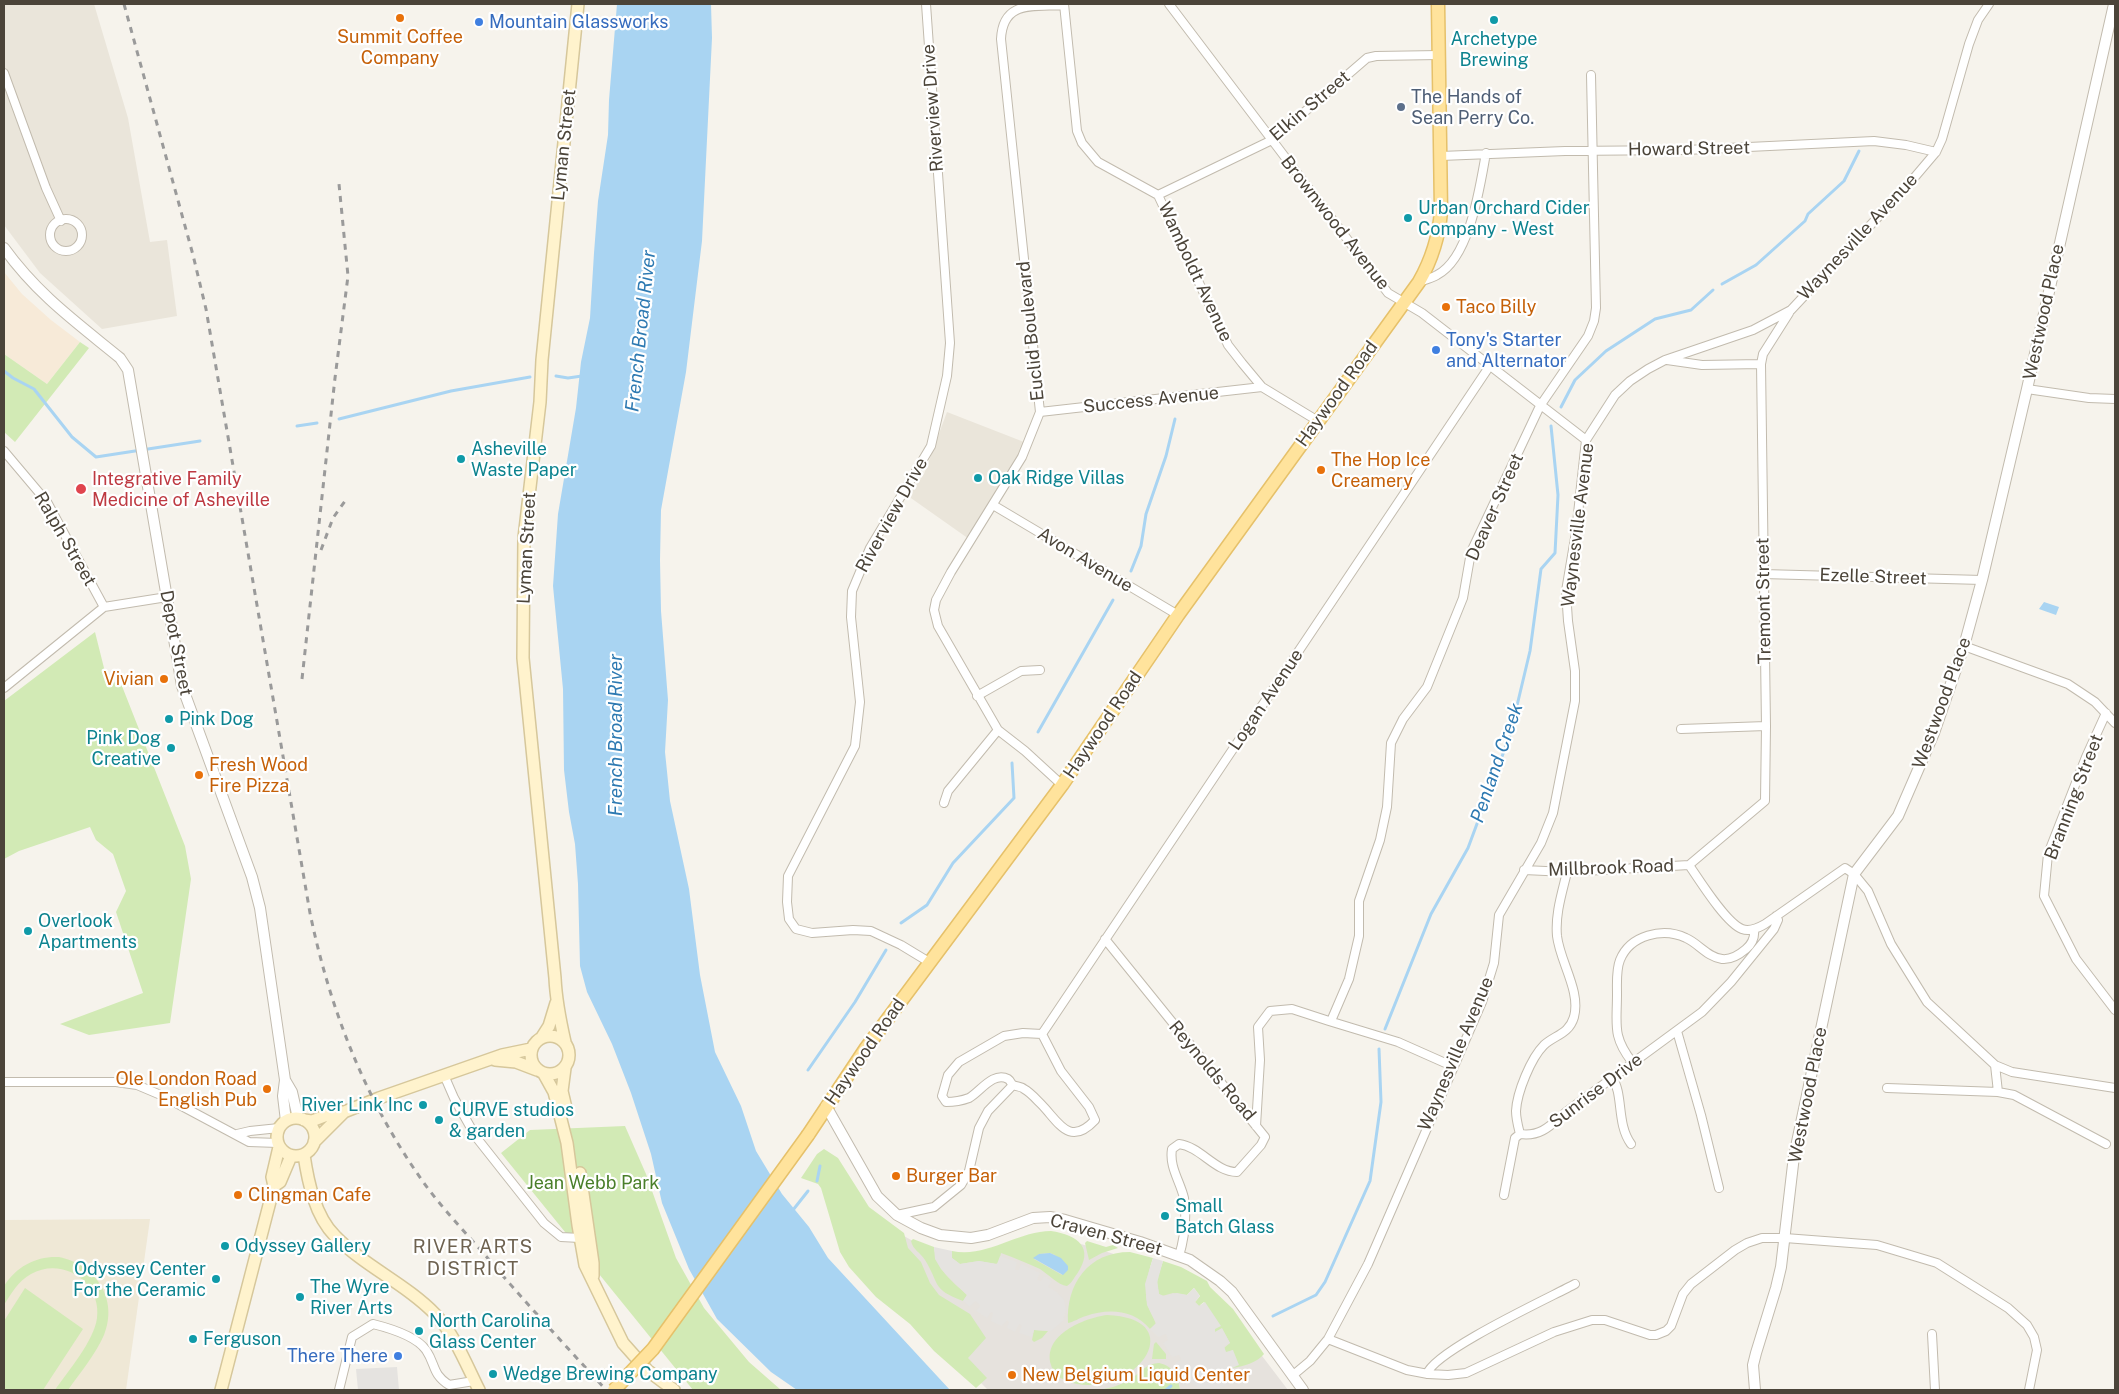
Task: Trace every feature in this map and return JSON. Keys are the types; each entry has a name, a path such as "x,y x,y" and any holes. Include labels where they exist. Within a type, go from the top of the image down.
{"main road":[{"name":"Lyman Street","path":"542,1037 549,1026 556,1003 523,658 524,538 540,402 542,360 578,4"},
{"name":"Haywood Road","path":"614,1390 653,1349 808,1135 826,1106 929,962 1062,785 1178,615 1419,282 1429,265 1440,229 1441,156 1438,4"},
{"name":"Lyman Street","path":"556,1003 560,1011 565,1042"},
{"path":"593,1278 580,1170 562,1091 569,1052 565,1042 556,1036 542,1037 531,1049 531,1061 554,1092 568,1143 585,1265 623,1343 647,1370 674,1390"},
{"path":"221,1390 274,1186 272,1177 282,1125 301,1119 312,1121 335,1112 344,1112 486,1060 515,1051 531,1049"},
{"path":"486,1060 516,1062 541,1072 556,1074 565,1068"},
{"path":"344,1112 314,1142 304,1155 306,1172 318,1210 335,1236 414,1295 437,1316 458,1347 476,1386"},
{"path":"301,1119 313,1130 314,1142"},
{"path":"278,1145 292,1156 304,1155"},
{"path":"274,1186 280,1182 292,1156"}],"street":[{"name":"Riverview Drive","path":"926,4 950,343 947,376 931,446 870,548 852,591 851,617 860,702 855,746 788,876 787,902 789,919 796,929 812,933 853,930 871,931 901,945 929,962"},
{"name":"Wamboldt Avenue","path":"1064,4 1077,131 1082,143 1098,162 1158,195 1228,345 1262,387 1318,421"},
{"name":"Euclid Boulevard","path":"1062,785 1025,751 998,730 938,626 934,610 936,600 951,572 1022,457 1040,412 1001,32 1002,25 1007,16 1014,10 1022,7 1064,4"},
{"name":"Brownwood Avenue","path":"1169,4 1388,293 1422,313 1586,440"},
{"name":"Waynesville Avenue","path":"1292,1376 1310,1361 1328,1339 1368,1264 1452,1066 1482,1002 1494,963 1499,915 1544,836 1553,813 1575,701 1575,671 1566,590 1576,532 1586,440 1615,395 1630,381 1665,360 1753,330 1791,310 1908,185 1936,152 1947,125 1972,36 1978,20 1990,4"},
{"name":"Westwood Place","path":"1755,1390 1754,1365 1756,1353 1776,1288 1794,1156 1854,874 1898,816 1934,733 1964,646 1982,580 2027,389 2114,4"},
{"name":"Elkin Street","path":"1158,195 1272,140 1367,58 1376,56 1439,55"},
{"path":"4,73 46,188 61,220"},
{"name":"Deaver Street","path":"1331,1021 1349,979 1359,936 1359,901 1380,840 1387,807 1390,743 1403,719 1427,686 1463,598 1471,552 1540,406 1575,357 1588,336 1594,321 1596,308 1591,75"},
{"name":"Howard Street","path":"1441,156 1486,153 1686,150 1874,142 1906,145 1936,152"},
{"path":"1419,282 1439,275 1450,264 1466,238 1476,204 1486,153"},
{"path":"61,220 72,220 81,230 79,244 74,249 60,250 54,246 51,232 53,226 61,220"},
{"name":"Depot Street","path":"4,248 22,273 40,292 124,362 130,382 182,686 257,892 285,1080 282,1125"},
{"name":"Tremont Street","path":"1689,865 1765,801 1766,726 1761,364 1763,354 1791,310"},
{"path":"1665,360 1683,364 1702,365 1761,364"},
{"name":"Logan Avenue","path":"1042,1034 1490,367"},
{"name":"Success Avenue","path":"1040,412 1262,387"},
{"path":"2027,389 2089,398 2115,399"},
{"name":"Ralph Street","path":"4,451 47,502 104,606"},
{"name":"Avon Avenue","path":"993,505 1178,615"},
{"name":"Ezelle Street","path":"1764,574 1982,580"},
{"path":"4,688 104,606 167,597"},
{"path":"1964,646 2068,684 2095,702 2115,723"},
{"path":"977,696 1021,671 1040,670"},
{"name":"Branning Street","path":"2106,714 2086,757 2048,854 2044,896 2076,959 2115,1010"},
{"path":"1681,729 1766,726"},
{"path":"944,803 948,791 998,730"},
{"name":"Millbrook Road","path":"1524,870 1567,872 1689,865 1724,913 1741,928 1754,929"},
{"path":"1632,1062 1620,1044 1616,1030 1618,968 1627,949 1638,940 1650,935 1672,934 1686,938 1712,956 1726,959 1740,954 1754,939 1754,929 1845,868 1854,874 1868,891 1890,944 1927,1002 1995,1065 2012,1072 2115,1088"},
{"path":"1504,1195 1515,1138 1520,1134 1516,1110 1528,1070 1543,1046 1568,1030 1575,1015 1574,996 1562,957 1556,927 1567,872"},
{"name":"Sunrise Drive","path":"1520,1134 1529,1135 1546,1130 1566,1112 1612,1077 1702,1012 1731,982 1774,929 1778,920 1776,916"},
{"name":"Reynolds Road","path":"1105,939 1256,1126"},
{"name":"Reynolds Road","path":"1256,1126 1260,1060 1258,1027 1270,1011 1292,1009 1398,1042 1452,1066"},
{"path":"1677,1031 1701,1114 1719,1188"},
{"path":"1022,1033 1042,1034 1061,1071 1089,1107 1095,1120 1082,1131 1070,1131 1062,1128 1054,1122 1043,1106 1024,1088 1013,1085 1008,1079 999,1077 970,1097 954,1102 946,1102 942,1096 948,1075 959,1062 1004,1036 1022,1033"},
{"path":"1995,1065 1998,1092"},
{"path":"444,1075 454,1098 476,1137 544,1223 561,1237 580,1238"},
{"path":"1612,1077 1616,1088 1622,1128 1631,1144"},
{"name":"Depot Street","path":"285,1080 292,1092 301,1119"},
{"path":"4,1082 116,1082 137,1085 237,1134 249,1142 278,1145"},
{"path":"897,1216 934,1207 961,1186 969,1171 979,1128 988,1111 1013,1085"},
{"path":"1887,1088 2014,1094 2106,1144"},
{"name":"Craven Street","path":"826,1106 877,1196 897,1216 940,1235 958,1238 988,1235 1033,1218 1050,1217 1140,1242 1179,1256 1203,1268 1232,1292 1303,1390"},
{"path":"237,1134 282,1125"},
{"path":"1179,1256 1186,1233 1184,1197 1170,1159 1172,1149 1179,1144 1188,1146 1228,1172 1237,1172 1261,1146 1265,1137 1256,1126"},
{"path":"1328,1339 1408,1370 1427,1374 1448,1375 1466,1373 1554,1332 1592,1320 1605,1320 1650,1335 1656,1335 1666,1331 1671,1326 1683,1294 1707,1270 1747,1243 1762,1238 1784,1238 1877,1245 1937,1262 2008,1308 2027,1325 2034,1338 2037,1350 2029,1390"},
{"path":"1427,1374 1428,1368 1436,1360 1472,1338 1575,1284"},
{"path":"339,1390 352,1337 373,1324 397,1330 425,1349 439,1378 449,1385 476,1386"},
{"path":"1932,1334 1935,1390"}],"shaded area":[{"path":"4,4 94,4 128,118 150,242 167,240 177,316 102,329 40,273 4,225"},
{"path":"4,272 22,294 51,320 80,342 47,384 4,354"},
{"name":"Oak Ridge Villas","path":"947,412 1024,442 1015,464 969,539 908,496 924,474"},
{"path":"150,1219 126,1390 4,1390 4,1220"},
{"path":"874,1219 941,1257 993,1252 1048,1234 1147,1264 1256,1348 1288,1390 988,1390 904,1306"},
{"path":"934,1247 952,1251 952,1258 960,1264 979,1261 997,1264 1000,1256 1017,1262 1015,1270 1019,1270 1021,1264 1040,1273 1037,1280 1041,1281 1044,1276 1052,1281 1048,1287 1057,1292 1064,1300 1066,1310 1063,1321 1051,1331 1034,1330 1032,1337 1019,1333 1022,1326 1019,1324 1015,1332 1007,1328 1009,1322 1007,1320 1002,1326 991,1321 993,1313 991,1312 987,1318 976,1311 980,1306 975,1301 970,1307 963,1301 967,1295 941,1269 935,1259"},
{"path":"1153,1258 1163,1261 1157,1283 1159,1294 1164,1296 1177,1293 1187,1295 1194,1288 1200,1296 1195,1302 1199,1306 1205,1302 1221,1326 1215,1329 1215,1332 1222,1328 1230,1343 1224,1346 1226,1352 1233,1350 1239,1365 1232,1368 1228,1383 1218,1390 1203,1390 1192,1383 1185,1385 1175,1363 1181,1360 1179,1355 1172,1357 1163,1343 1168,1340 1166,1334 1158,1337 1150,1329 1156,1323 1147,1305 1145,1284"},
{"path":"397,1367 399,1390 358,1390 356,1369"}],"green space":[{"path":"80,342 89,348 15,442 4,432 4,354 47,384"},
{"path":"95,632 108,684 120,681 185,846 191,879 170,1023 89,1035 60,1024 143,993 116,912 126,891 113,854 96,840 90,827 19,851 4,859 4,701"},
{"name":"Jean Webb Park","path":"625,1126 646,1174 676,1258 704,1308 749,1362 781,1390 693,1390 501,1153 530,1130"},
{"path":"824,1149 838,1158 869,1207 904,1233 908,1248 921,1262 930,1283 939,1295 970,1314 986,1338 968,1358 987,1378 976,1388 934,1351 910,1324 876,1297 849,1267 840,1252 821,1188 818,1184 801,1178 817,1154"},
{"path":"1051,1231 1061,1233 1081,1244 1084,1250 1082,1265 1067,1286 1057,1282 1040,1269 1001,1253 999,1262 996,1264 979,1261 960,1264 952,1258 952,1251 978,1251 1038,1232","holes":["1050,1253 1055,1255 1062,1275 1034,1259 1039,1254"]},
{"path":"913,1239 934,1247 941,1269 967,1295 963,1301 941,1289 925,1260 913,1247 911,1241"},
{"path":"1087,1241 1106,1247 1113,1245 1118,1248 1089,1260 1085,1243"},
{"path":"1130,1252 1153,1258 1146,1294 1148,1306 1156,1324 1150,1329 1136,1318 1121,1312 1095,1313 1068,1323 1071,1295 1082,1273 1091,1264 1102,1258 1115,1253"},
{"path":"59,1257 72,1261 93,1275 101,1285 106,1296 108,1309 108,1322 104,1335 87,1364 68,1390 55,1390 86,1346 95,1327 97,1305 93,1293 78,1276 55,1268 43,1269 22,1280 4,1305 4,1286 15,1273 35,1260"},
{"path":"1163,1261 1181,1267 1207,1281 1210,1287 1233,1309 1264,1354 1250,1364 1232,1368 1233,1350 1226,1353 1224,1348 1230,1343 1222,1329 1215,1332 1204,1302 1199,1306 1195,1302 1200,1296 1194,1288 1187,1295 1173,1293 1162,1296 1159,1294 1157,1279"},
{"path":"25,1288 83,1329 43,1390 4,1390 4,1321"},
{"path":"1107,1315 1132,1319 1146,1328 1150,1341 1147,1354 1136,1367 1120,1378 1100,1384 1077,1384 1058,1376 1051,1365 1050,1354 1053,1345 1059,1337 1077,1324"},
{"path":"1034,1330 1048,1331 1042,1338 1034,1342 1032,1340"},
{"path":"1156,1342 1166,1354 1166,1359 1152,1359"},
{"path":"1159,1363 1172,1369 1180,1390 1087,1390 1114,1387 1132,1378 1148,1366"}],"water":[{"name":"French Broad River","path":"617,4 711,4 712,38 702,241 686,372 661,510 660,560 661,611 668,700 665,752 670,801 689,889 700,975 715,1052 741,1106 756,1151 782,1194 809,1227 828,1258 950,1390 797,1390 771,1372 717,1319 689,1269 662,1203 651,1154 631,1093 612,1044 587,992 580,966 578,884 575,844 564,770 563,689 553,586 558,514 576,408 581,362 590,318 598,201 608,135"},
{"path":"2044,602 2059,607 2056,615 2039,609"},
{"path":"1050,1253 1061,1258 1068,1266 1068,1270 1063,1275 1033,1258 1039,1254"}],"waterway":[{"name":"Penland Creek","path":"1722,284 1756,265 1805,221 1808,214 1844,181 1859,151"},
{"name":"Penland Creek","path":"1561,407 1575,380 1606,351 1655,319 1691,310 1713,290"},
{"path":"4,371 34,389 72,437 96,457 200,441"},
{"path":"556,376 568,378 582,376"},
{"path":"339,419 451,391 530,377"},
{"path":"1131,571 1141,546 1146,514 1166,456 1175,419"},
{"path":"297,426 317,423"},
{"name":"Penland Creek","path":"1385,1029 1431,914 1468,848 1510,735 1530,651 1541,569 1555,553 1558,495 1551,426"},
{"path":"1038,732 1113,600"},
{"path":"901,923 927,905 953,863 1014,798 1012,763"},
{"path":"808,1070 855,1002 886,950"},
{"name":"Penland Creek","path":"1273,1316 1316,1295 1325,1282 1370,1181 1381,1102 1379,1049"},
{"path":"817,1181 820,1166"},
{"path":"793,1210 808,1191"},
{"name":"Penland Creek","path":"1166,1390 1171,1386"}],"railway":[{"path":"124,4 206,309 310,913 328,985 340,1020 368,1088 403,1152 424,1183 515,1289 606,1390"},
{"path":"302,679 348,276 339,184"},
{"path":"321,550 333,518 345,501"}],"place":[{"name":"Summit Coffee Company","path":"400,18"},
{"name":"Archetype Brewing","path":"1494,20"},
{"name":"Mountain Glassworks","path":"479,22"},
{"name":"The Hands of Sean Perry Co.","path":"1401,107"},
{"name":"Urban Orchard Cider Company - West","path":"1408,218"},
{"name":"Taco Billy","path":"1446,307"},
{"name":"Tony's Starter and Alternator","path":"1436,350"},
{"name":"Asheville Waste Paper","path":"461,459"},
{"name":"The Hop Ice Creamery","path":"1321,470"},
{"name":"Oak Ridge Villas","path":"978,478"},
{"name":"Integrative Family Medicine of Asheville","path":"81,489"},
{"name":"Vivian","path":"164,679"},
{"name":"Pink Dog","path":"169,719"},
{"name":"Pink Dog Creative","path":"171,748"},
{"name":"Fresh Wood Fire Pizza","path":"199,775"},
{"name":"Overlook Apartments","path":"28,931"},
{"name":"Ole London Road English Pub","path":"267,1089"},
{"name":"River Link Inc","path":"423,1105"},
{"name":"CURVE studios & garden","path":"439,1120"},
{"name":"Burger Bar","path":"896,1176"},
{"name":"Clingman Cafe","path":"238,1195"},
{"name":"Small Batch Glass","path":"1165,1216"},
{"name":"Odyssey Gallery","path":"225,1246"},
{"name":"Odyssey Center For the Ceramic","path":"216,1279"},
{"name":"The Wyre River Arts","path":"300,1297"},
{"name":"North Carolina Glass Center","path":"419,1331"},
{"name":"Ferguson","path":"193,1339"},
{"name":"There There","path":"398,1356"},
{"name":"Wedge Brewing Company","path":"493,1374"},
{"name":"New Belgium Liquid Center","path":"1012,1375"}],"district":[{"name":"RIVER ARTS DISTRICT","path":"473,1258"}]}
